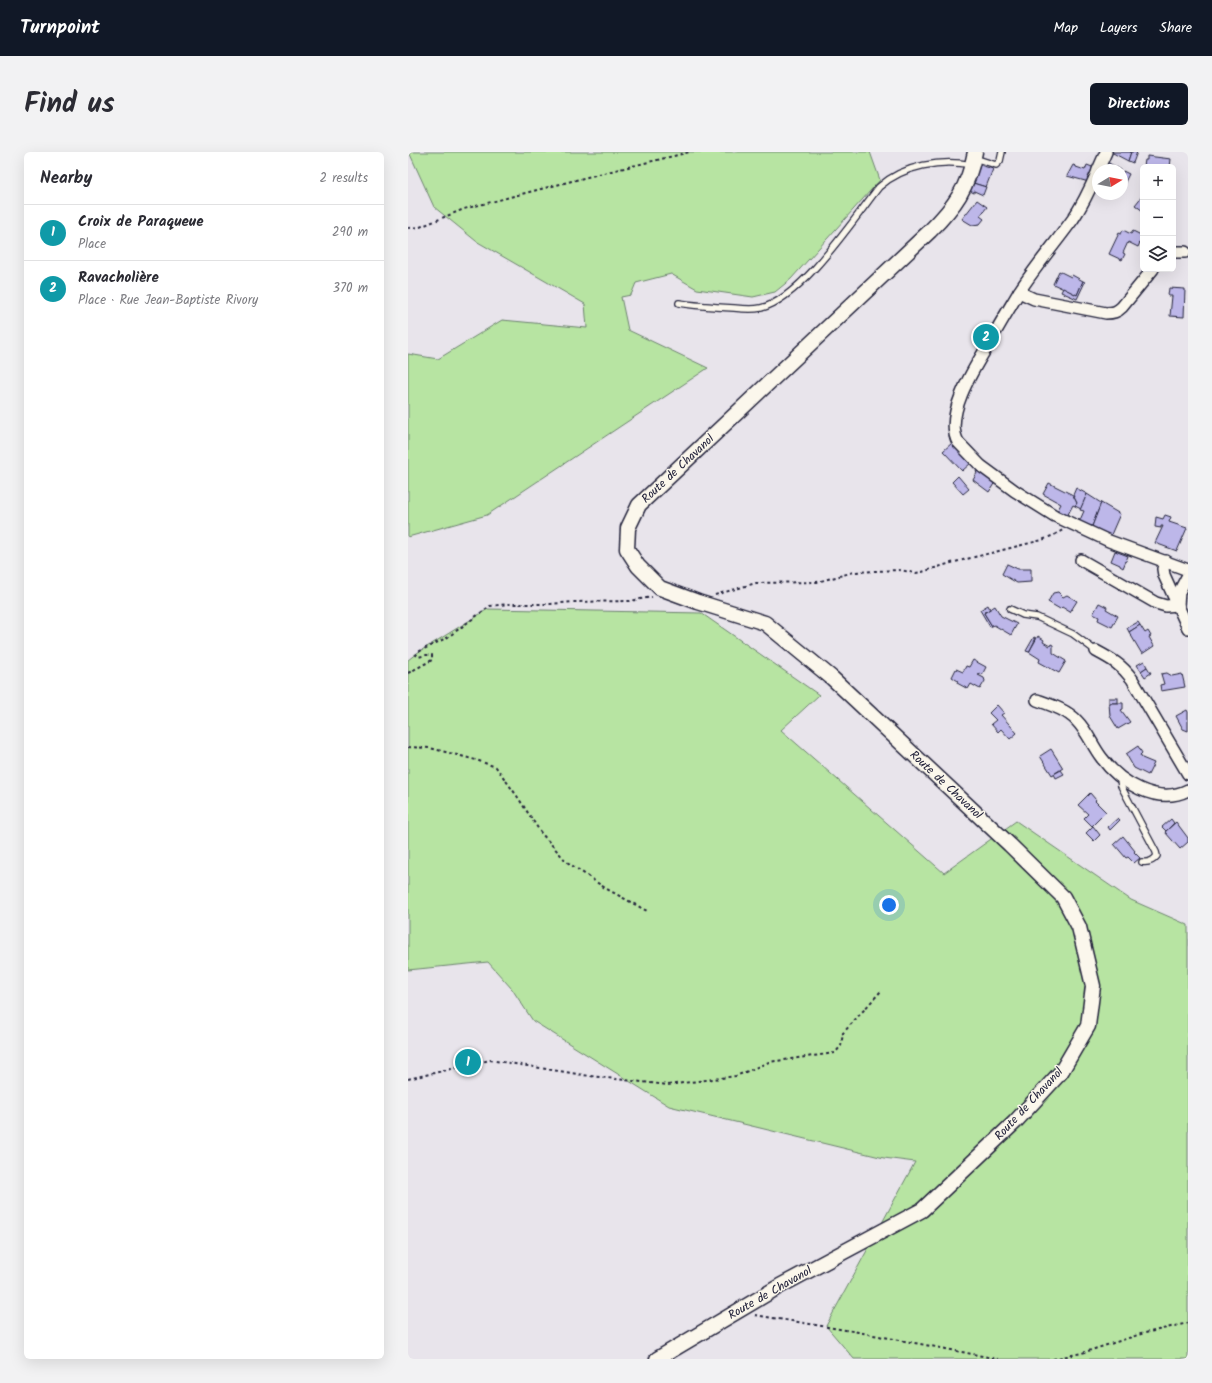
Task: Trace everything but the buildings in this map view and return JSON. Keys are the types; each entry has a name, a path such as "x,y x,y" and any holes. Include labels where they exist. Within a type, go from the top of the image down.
{"street":[{"path":"1101,164 1106,152"},
{"name":"Route de Chavanol","path":"657,1359 780,1286 922,1210 1015,1122 1060,1072 1088,1026 1093,986 1079,926 1063,897 1010,845 832,678 765,623 698,602 660,588 638,566 627,549 628,528 639,505 948,214 957,201 968,178 974,158"},
{"path":"1092,183 1073,218 1019,292 976,365 963,390 958,404 955,419 955,438 981,466 1015,491 1055,516 1109,541 1188,570"},
{"path":"1176,252 1185,252"},
{"path":"1019,292 1034,299 1112,313 1117,312 1122,308 1151,272"},
{"path":"1081,560 1156,603 1166,606 1178,605"},
{"path":"1166,561 1163,569 1164,575 1188,628"},
{"path":"1178,605 1179,592 1188,575"},
{"path":"1096,651 1117,662 1132,679 1188,774"},
{"path":"1037,700 1060,709 1076,720 1083,727 1100,756 1109,767 1122,778 1138,788 1150,793 1162,795 1179,795 1188,790"}],"lane":[{"path":"679,304 750,309 769,306 787,295 818,264 880,186 886,181 919,166 933,163 955,162 974,158 996,165 1000,161 1002,152"},
{"path":"1010,609 1023,615 1037,616 1073,634 1096,651"},
{"path":"1122,778 1120,780 1120,786 1156,852 1156,856 1152,860 1142,862"}],"path":[{"path":"408,228 420,227 472,207 690,152"},
{"path":"698,602 714,595 756,583 817,582 854,572 899,570 922,572 951,563 1042,540 1061,532 1067,522"},
{"path":"408,673 432,660 432,655 430,654 419,657 416,655 420,651 448,637 490,606 508,604 551,604 630,600 673,592"},
{"path":"408,747 430,748 496,767 541,833 567,862 605,888 646,911"},
{"path":"408,1079 490,1060 590,1076 668,1085 736,1076 769,1062 835,1053 841,1046 843,1033 881,991"},
{"path":"736,1312 858,1332 998,1359"},
{"path":"1053,1359 1082,1353 1141,1334 1188,1323"}],"green space":[{"path":"409,152 870,152 880,180 791,279 775,292 753,297 697,289 671,274 636,283 631,295 621,297 628,330 708,368 487,515 408,537 408,354 438,359 502,320 587,328 585,304 476,241 434,207"},
{"path":"488,609 701,613 819,695 781,730 944,873 1016,821 1131,900 1188,925 1188,1359 854,1359 826,1326 915,1162 884,1158 669,1106 533,1021 512,989 488,962 408,970 408,660"}],"place":[{"name":"Ravacholière","path":"986,337"},
{"name":"Croix de Paraqueue","path":"468,1062"}]}
